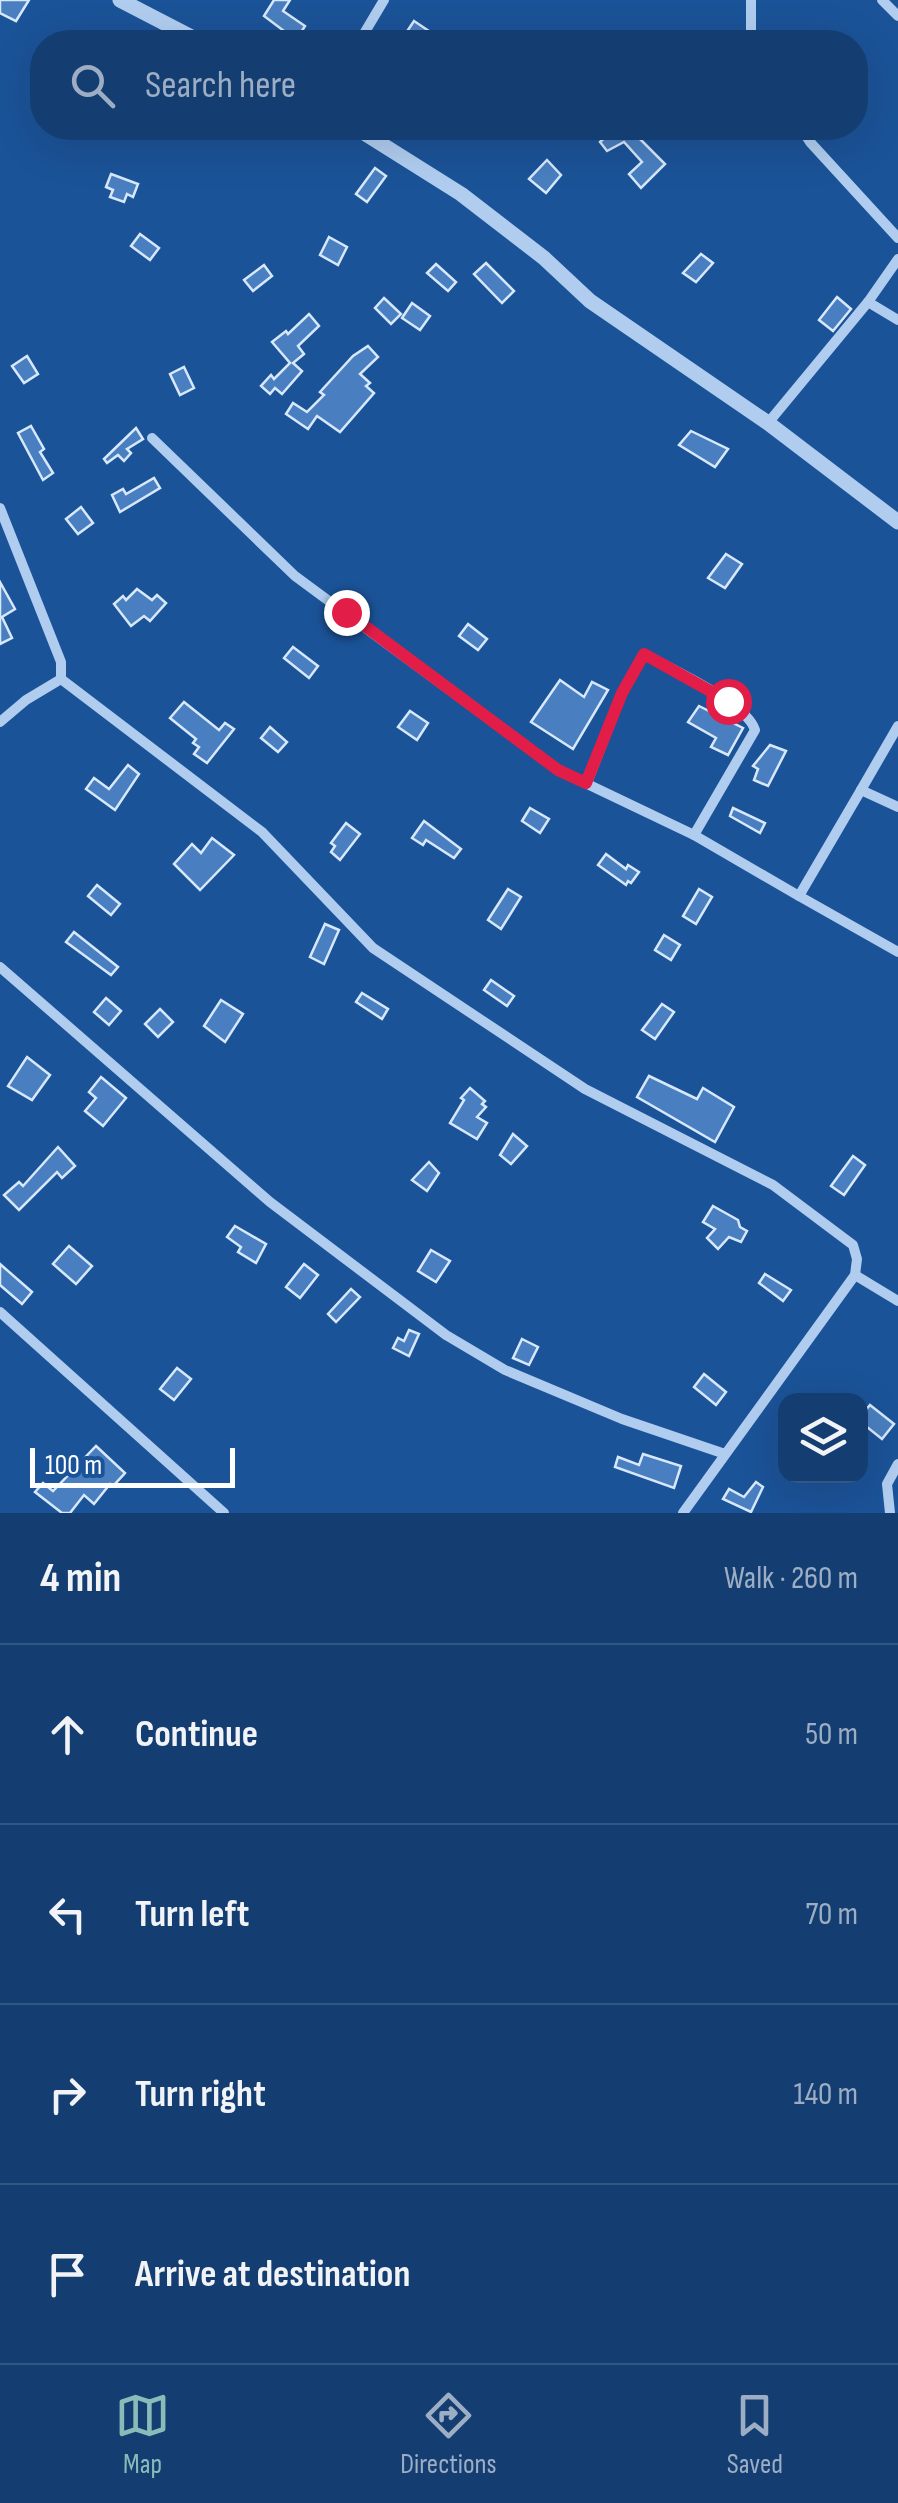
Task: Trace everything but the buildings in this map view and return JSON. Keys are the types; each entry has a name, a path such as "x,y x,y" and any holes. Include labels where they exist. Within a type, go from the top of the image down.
{"street":[{"path":"120,0 178,30"},
{"path":"366,30 384,0"},
{"path":"751,0 751,30"},
{"path":"882,0 898,16"},
{"path":"375,140 461,194 544,258 590,300 768,423 898,522"},
{"path":"809,140 898,238"},
{"path":"768,423 868,302 898,258"},
{"path":"868,302 898,320"},
{"path":"152,438 296,576 558,770 694,835 898,952"},
{"path":"0,508 61,662 61,679"},
{"path":"586,783 622,693 644,654 728,701 752,720 755,730 694,835"},
{"path":"0,722 26,700 61,679"},
{"path":"61,679 262,832 373,948 584,1089 774,1185 853,1244 855,1275 683,1513"},
{"path":"799,896 898,726"},
{"path":"862,790 898,807"},
{"path":"0,967 270,1202 446,1335 504,1370 622,1419 724,1454"},
{"path":"855,1275 898,1302"},
{"path":"0,1312 224,1513"},
{"path":"890,1513 888,1484 898,1464"}],"route":[{"path":"346,612 558,770 586,783 622,693 644,654 728,701"}]}
